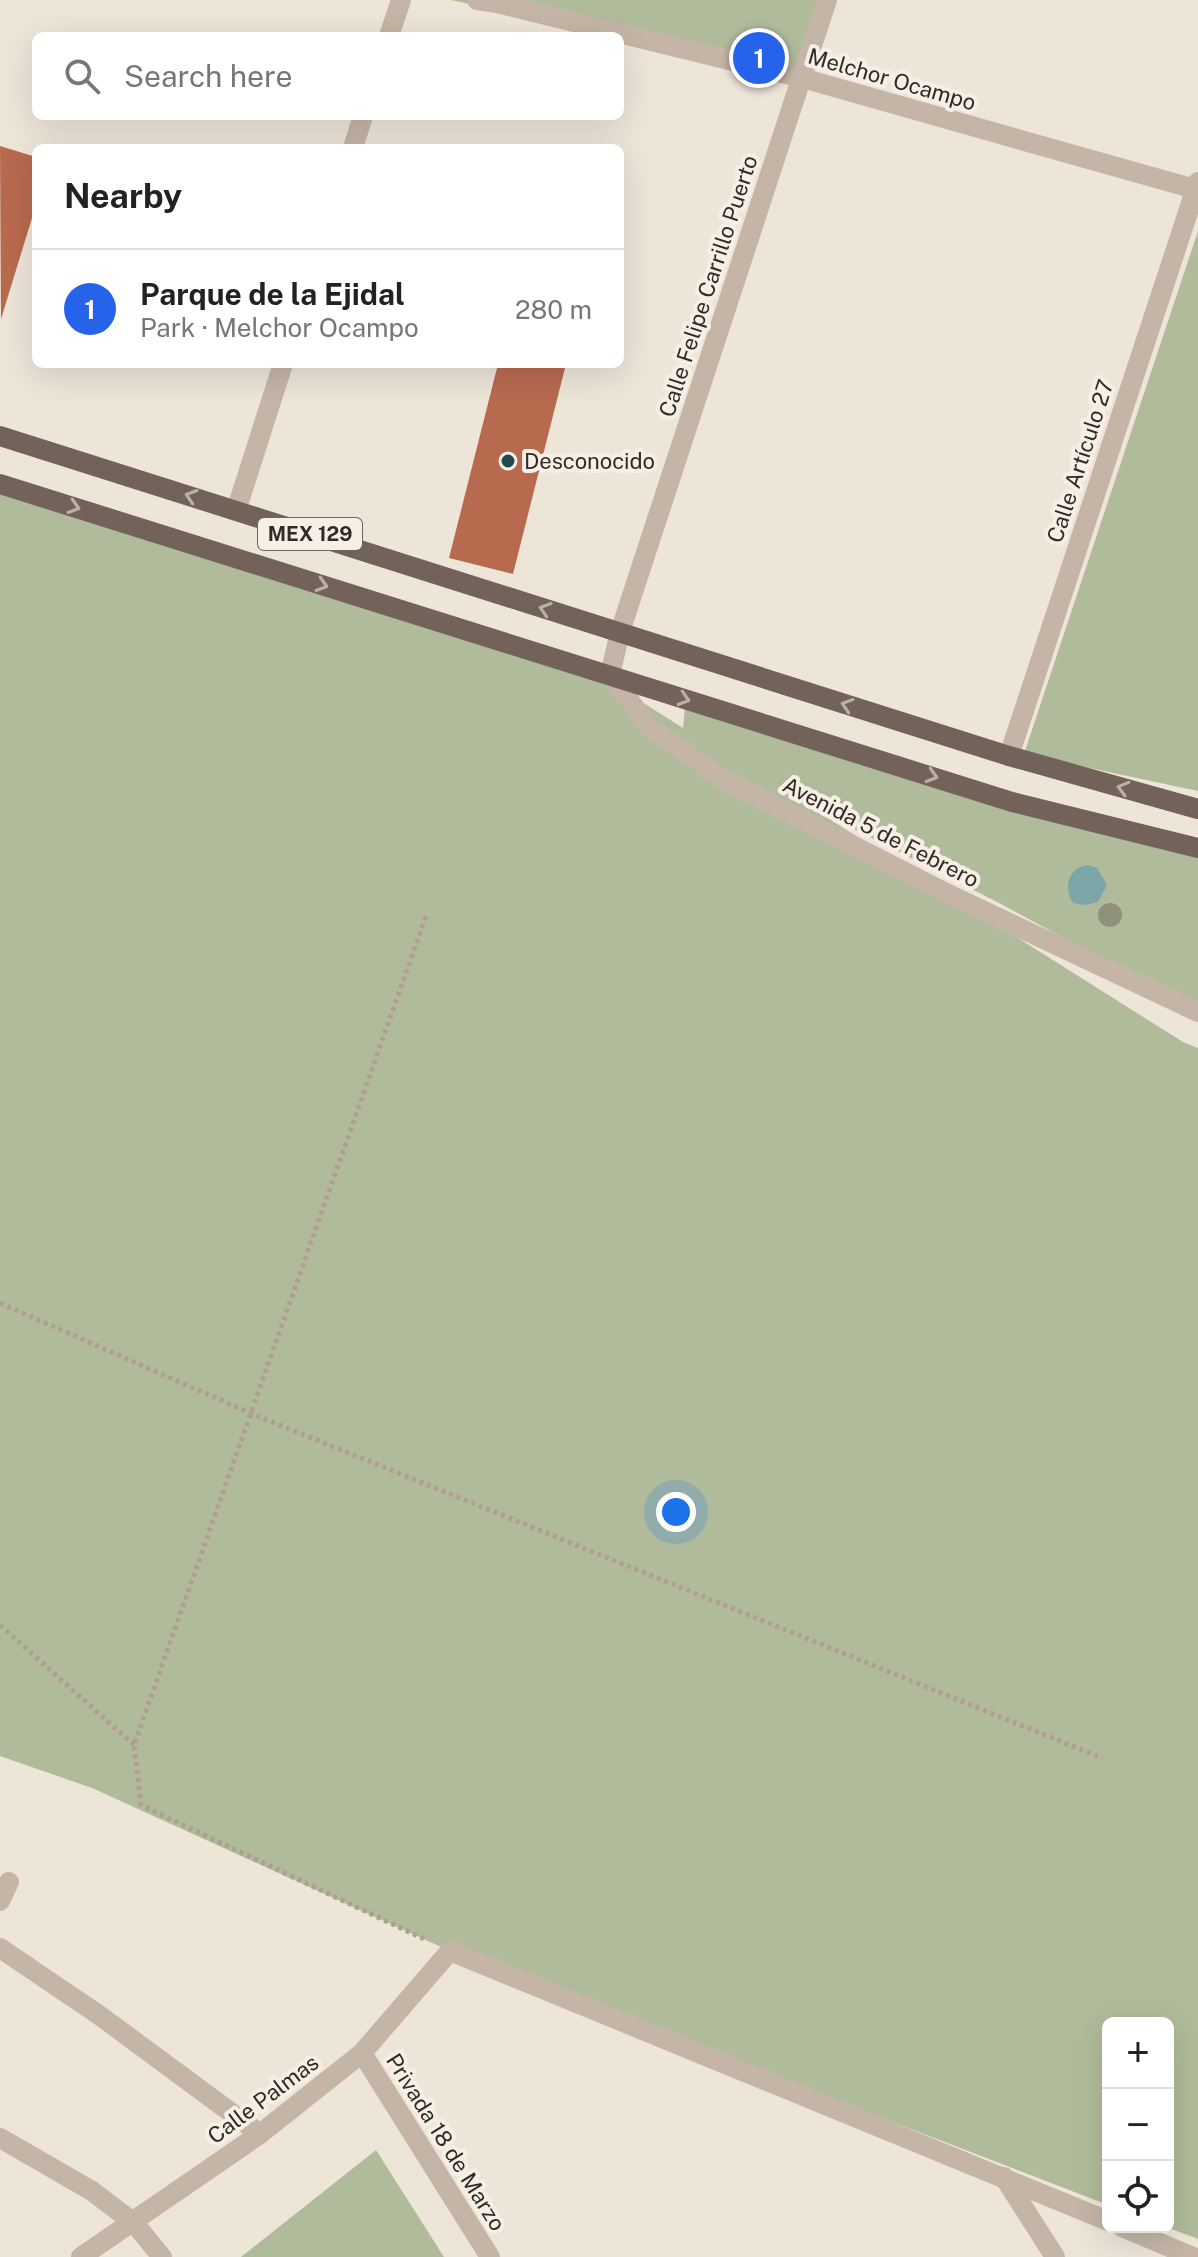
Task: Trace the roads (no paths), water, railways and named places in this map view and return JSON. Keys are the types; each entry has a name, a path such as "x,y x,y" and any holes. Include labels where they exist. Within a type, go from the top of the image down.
{"main road":[{"name":"MEX 129","path":"0,436 1009,756 1198,809"},
{"name":"MEX 129","path":"0,484 1012,802 1198,848"}],"street":[{"path":"390,32 401,0"},
{"name":"Melchor Ocampo","path":"477,0 615,32"},
{"name":"Calle Felipe Carrillo Puerto","path":"620,632 827,0"},
{"name":"Melchor Ocampo","path":"624,34 802,78 1197,187"},
{"path":"354,144 362,120"},
{"name":"Calle Artículo 27","path":"1009,756 1197,187"},
{"path":"236,511 282,368"},
{"path":"610,675 620,632"},
{"name":"Avenida 5 de Febrero","path":"610,675 650,728 726,781 944,892 1198,1012"},
{"path":"0,1948 99,2015 260,2134"},
{"name":"Calle Palmas","path":"81,2257 260,2134 362,2053 450,1951 1004,2177"},
{"name":"Privada 18 de Marzo","path":"362,2053 490,2257"},
{"path":"0,2138 92,2191 134,2223 162,2257"},
{"path":"1004,2177 1102,2218"},
{"path":"1004,2177 1055,2257"},
{"path":"1136,2233 1193,2257"}],"water":[{"path":"1088,865 1097,868 1107,885 1098,902 1085,905 1073,903 1068,891 1069,879 1076,870"}],"place":[{"name":"Parque de la Ejidal","path":"759,58"},
{"name":"Desconocido","path":"508,461"}]}
